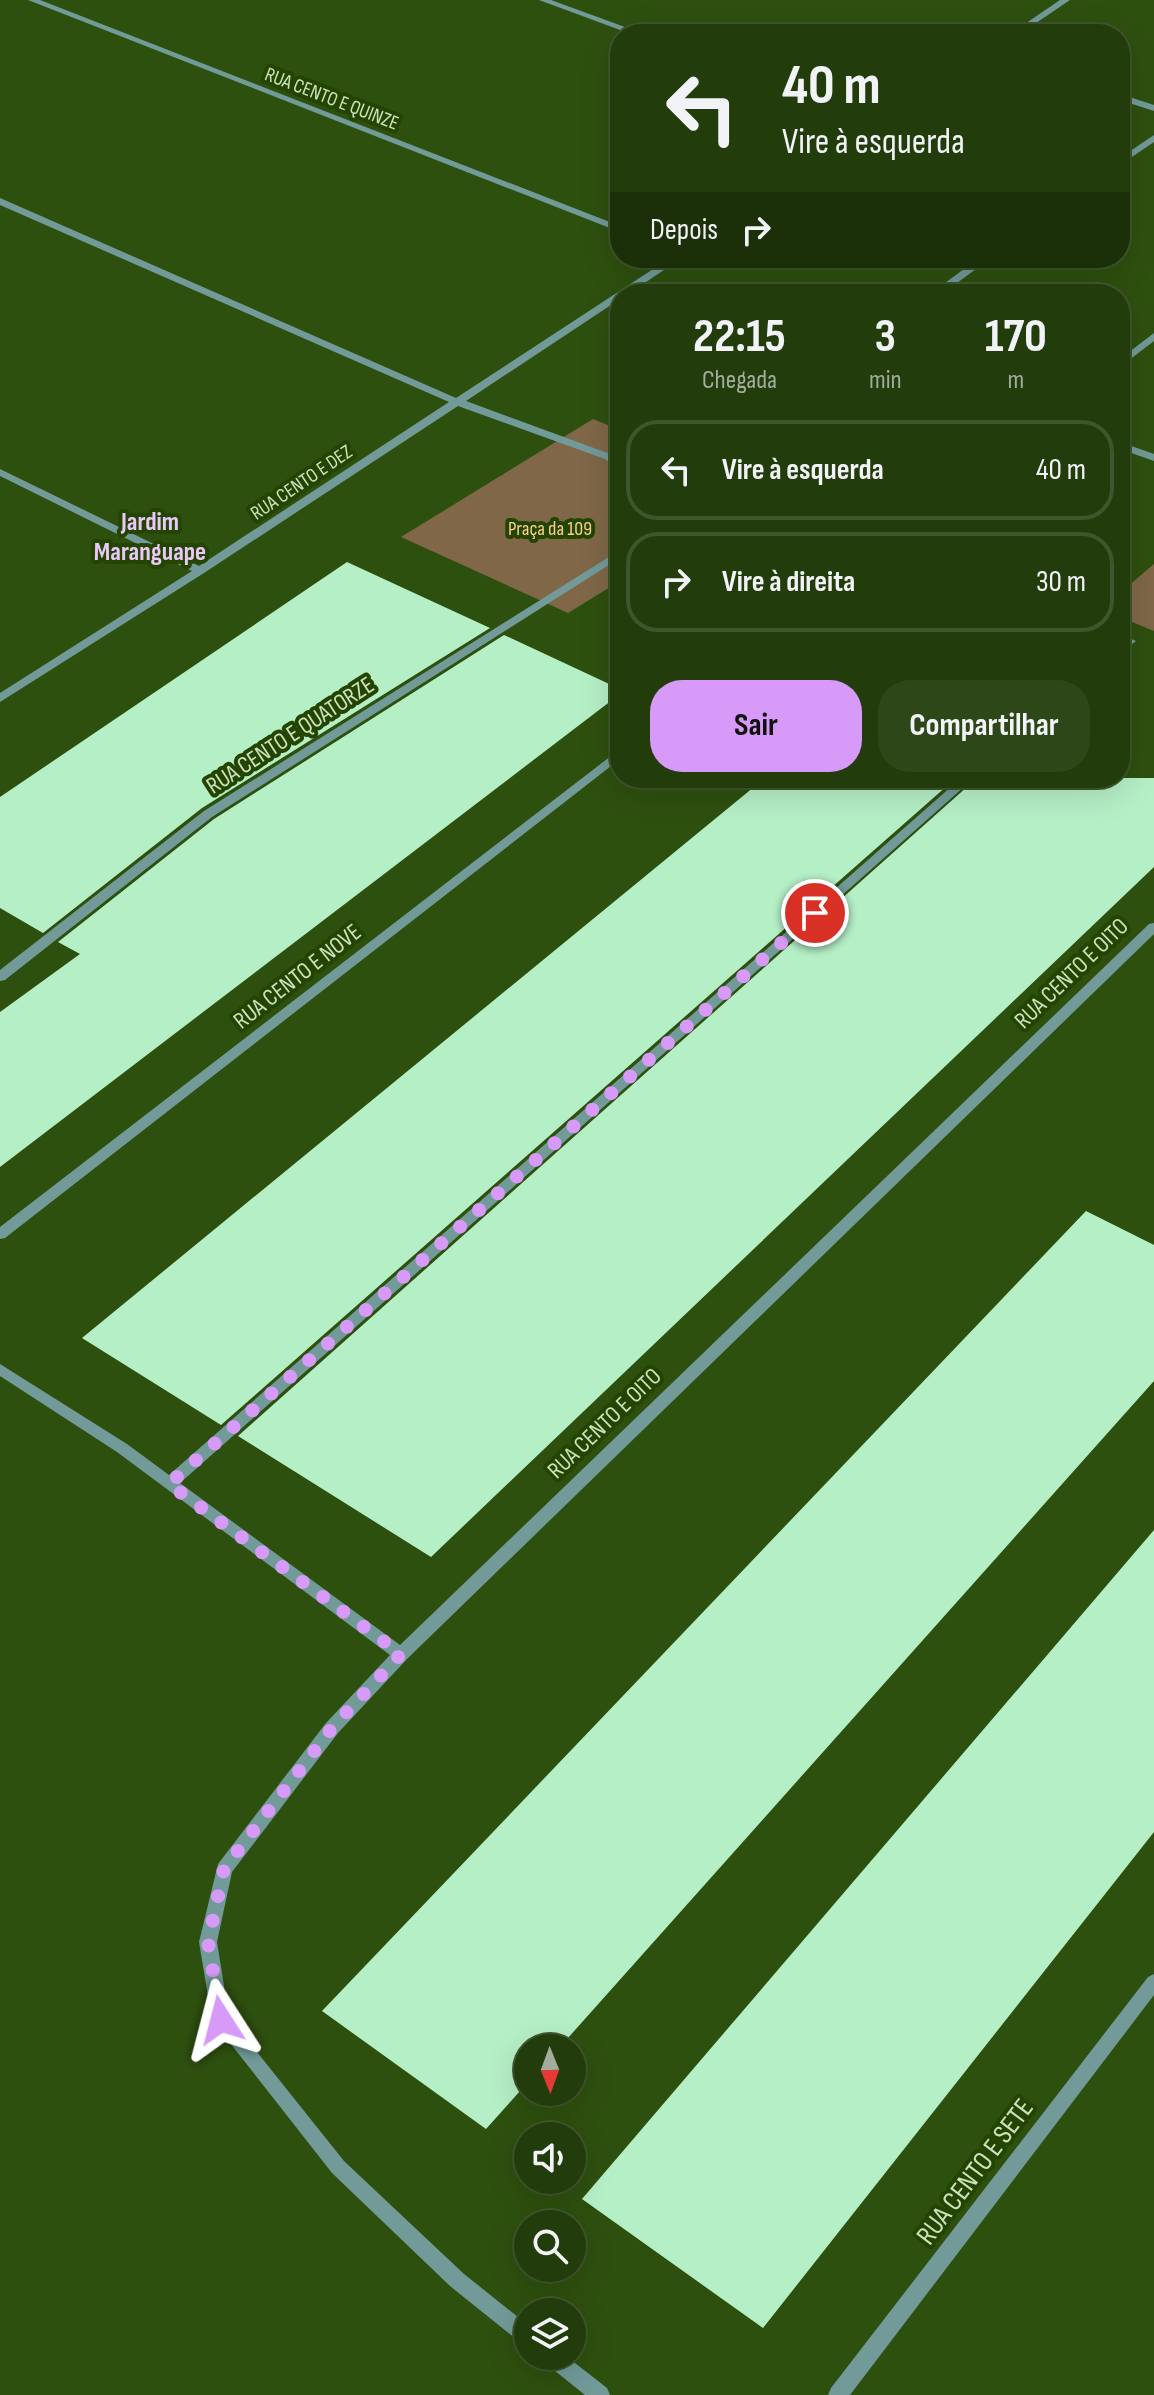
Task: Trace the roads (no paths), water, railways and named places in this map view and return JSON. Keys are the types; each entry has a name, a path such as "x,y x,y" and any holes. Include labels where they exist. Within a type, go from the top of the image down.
{"street":[{"name":"RUA CENTO E QUINZE","path":"32,0 610,225"},
{"path":"543,0 611,24"},
{"path":"1045,0 1062,2"},
{"path":"1029,24 1062,2"},
{"path":"1130,100 1154,108"},
{"path":"1130,155 1154,138"},
{"path":"0,201 455,401 610,458"},
{"name":"RUA CENTO E DEZ","path":"636,284 661,268"},
{"path":"949,284 972,268"},
{"name":"RUA CENTO E DEZ","path":"0,698 200,571 610,300"},
{"path":"1130,356 1154,336"},
{"path":"1130,449 1154,458"},
{"path":"0,472 200,571"},
{"name":"RUA CENTO E QUATORZE","path":"0,977 208,814 610,559"},
{"name":"RUA CENTO E NOVE","path":"0,1234 610,761"},
{"path":"169,1484 957,788"},
{"name":"RUA CENTO E OITO","path":"514,2326 457,2280 338,2167 221,2020 208,1942 224,1869 332,1728 401,1654 1154,927"},
{"path":"0,1369 169,1484 401,1654"},
{"name":"RUA CENTO E SETE","path":"838,2395 1154,1982"},
{"path":"569,2370 600,2395"}],"district":[{"name":"Jardim Maranguape","path":"150,536"}],"park label":[{"name":"Praça da 109","path":"550,528"}]}
